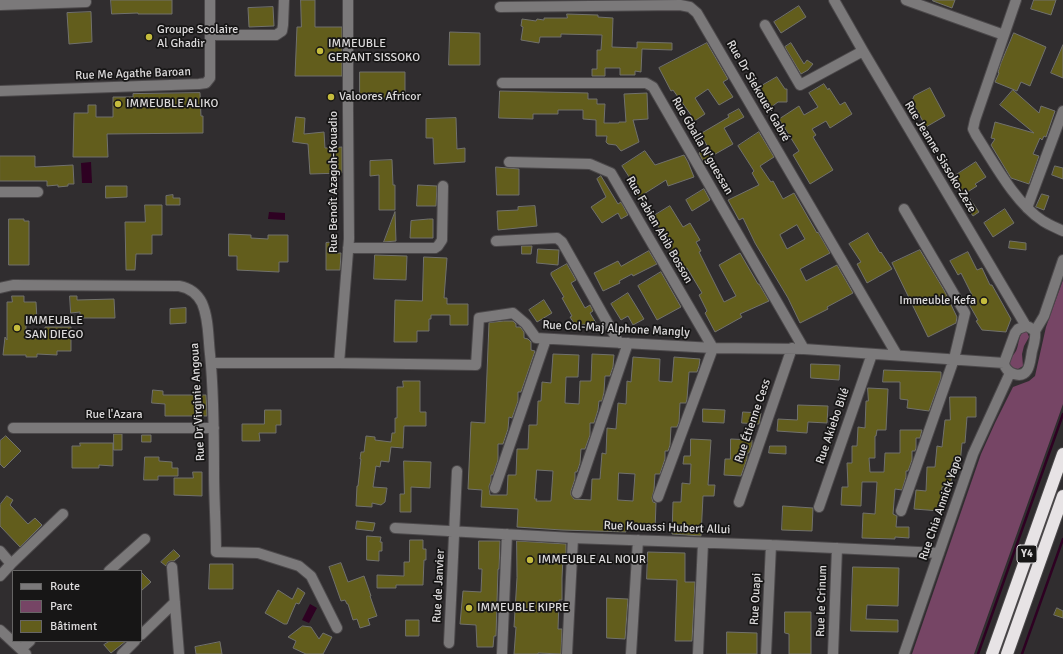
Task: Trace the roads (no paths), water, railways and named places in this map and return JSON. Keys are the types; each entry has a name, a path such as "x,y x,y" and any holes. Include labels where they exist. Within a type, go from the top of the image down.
{"highway":[{"name":"Y4","path":"992,654 1063,454"},
{"name":"Y4","path":"1007,654 1063,496"}],"street":[{"name":"Rue Me Agathe Baroan","path":"0,91 206,83 210,78 210,0"},
{"path":"210,35 276,35 282,31 284,0"},
{"name":"Rue Benoît Azagoh-Kouadio","path":"339,363 348,248 348,0"},
{"name":"Rue Jeanne Sissoko-Zeze","path":"834,0 1026,326"},
{"path":"906,0 1004,35"},
{"path":"1016,0 974,120 973,129 1010,188 1027,208 1043,222 1063,231"},
{"path":"0,5 86,2"},
{"name":"Rue Dr Siekouet Gabré","path":"500,7 680,5 690,7 697,13 897,355"},
{"path":"766,25 800,85 863,51"},
{"name":"Rue Gballa N'guessan","path":"502,84 646,83 653,87 804,349"},
{"path":"1027,208 1063,111"},
{"name":"Rue Fabien Abib Bosson","path":"509,162 590,164 610,173 713,348"},
{"path":"348,248 435,248 442,240 443,186"},
{"path":"0,192 38,192"},
{"path":"901,511 954,359 965,313 904,209"},
{"path":"496,241 557,238 562,242 623,343 577,493"},
{"path":"1035,331 1026,326 1018,329 1015,333 1004,363 1005,367 1010,373 1017,375 1023,374 1030,366 1036,338 1035,331 1044,316 1063,260"},
{"name":"Rue Dr Virginie Angoua","path":"0,288 13,285 179,286 188,287 199,298 206,316 211,363 214,428 216,552 258,553 299,566 311,576 337,628"},
{"name":"Rue Col-Maj Alphone Mangly","path":"211,363 476,365 479,318 513,313 526,324 536,338 713,348 792,348 1004,363"},
{"path":"496,488 546,339"},
{"path":"658,497 713,348"},
{"name":"Rue Étienne Cess","path":"739,502 792,348"},
{"name":"Rue Akiebo Bilé","path":"819,507 872,354"},
{"name":"Rue Chia Annick Yapo","path":"904,654 973,454 1010,373"},
{"name":"Rue l'Azara","path":"13,428 214,428"},
{"name":"Rue de Janvier","path":"449,643 458,470"},
{"path":"0,576 63,514"},
{"name":"Rue Kouassi Hubert Allui","path":"395,528 573,538 938,553"},
{"path":"502,654 507,534"},
{"path":"568,654 573,538"},
{"path":"110,570 145,539"},
{"path":"631,654 638,540"},
{"path":"698,654 704,543"},
{"name":"Rue Ouapi","path":"766,654 772,545"},
{"name":"Rue le Crinum","path":"833,654 837,548"},
{"path":"0,551 11,564"},
{"path":"172,567 179,654"},
{"path":"142,634 175,602"},
{"path":"0,630 12,641"},
{"path":"13,642 23,652 29,642"},
{"path":"122,654 134,642"}],"waterway":[{"path":"978,654 1063,414"},
{"path":"1022,654 1063,539"}],"place":[{"name":"Groupe Scolaire Al Ghadir","path":"149,37"},
{"name":"IMMEUBLE GERANT SISSOKO","path":"320,51"},
{"name":"Valoores Africor","path":"331,97"},
{"name":"IMMEUBLE ALIKO","path":"118,104"},
{"name":"Immeuble Kefa","path":"984,301"},
{"name":"IMMEUBLE SAN DIEGO","path":"17,328"},
{"name":"IMMEUBLE AL NOUR","path":"530,560"},
{"name":"IMMEUBLE KIPRE","path":"469,608"}]}
